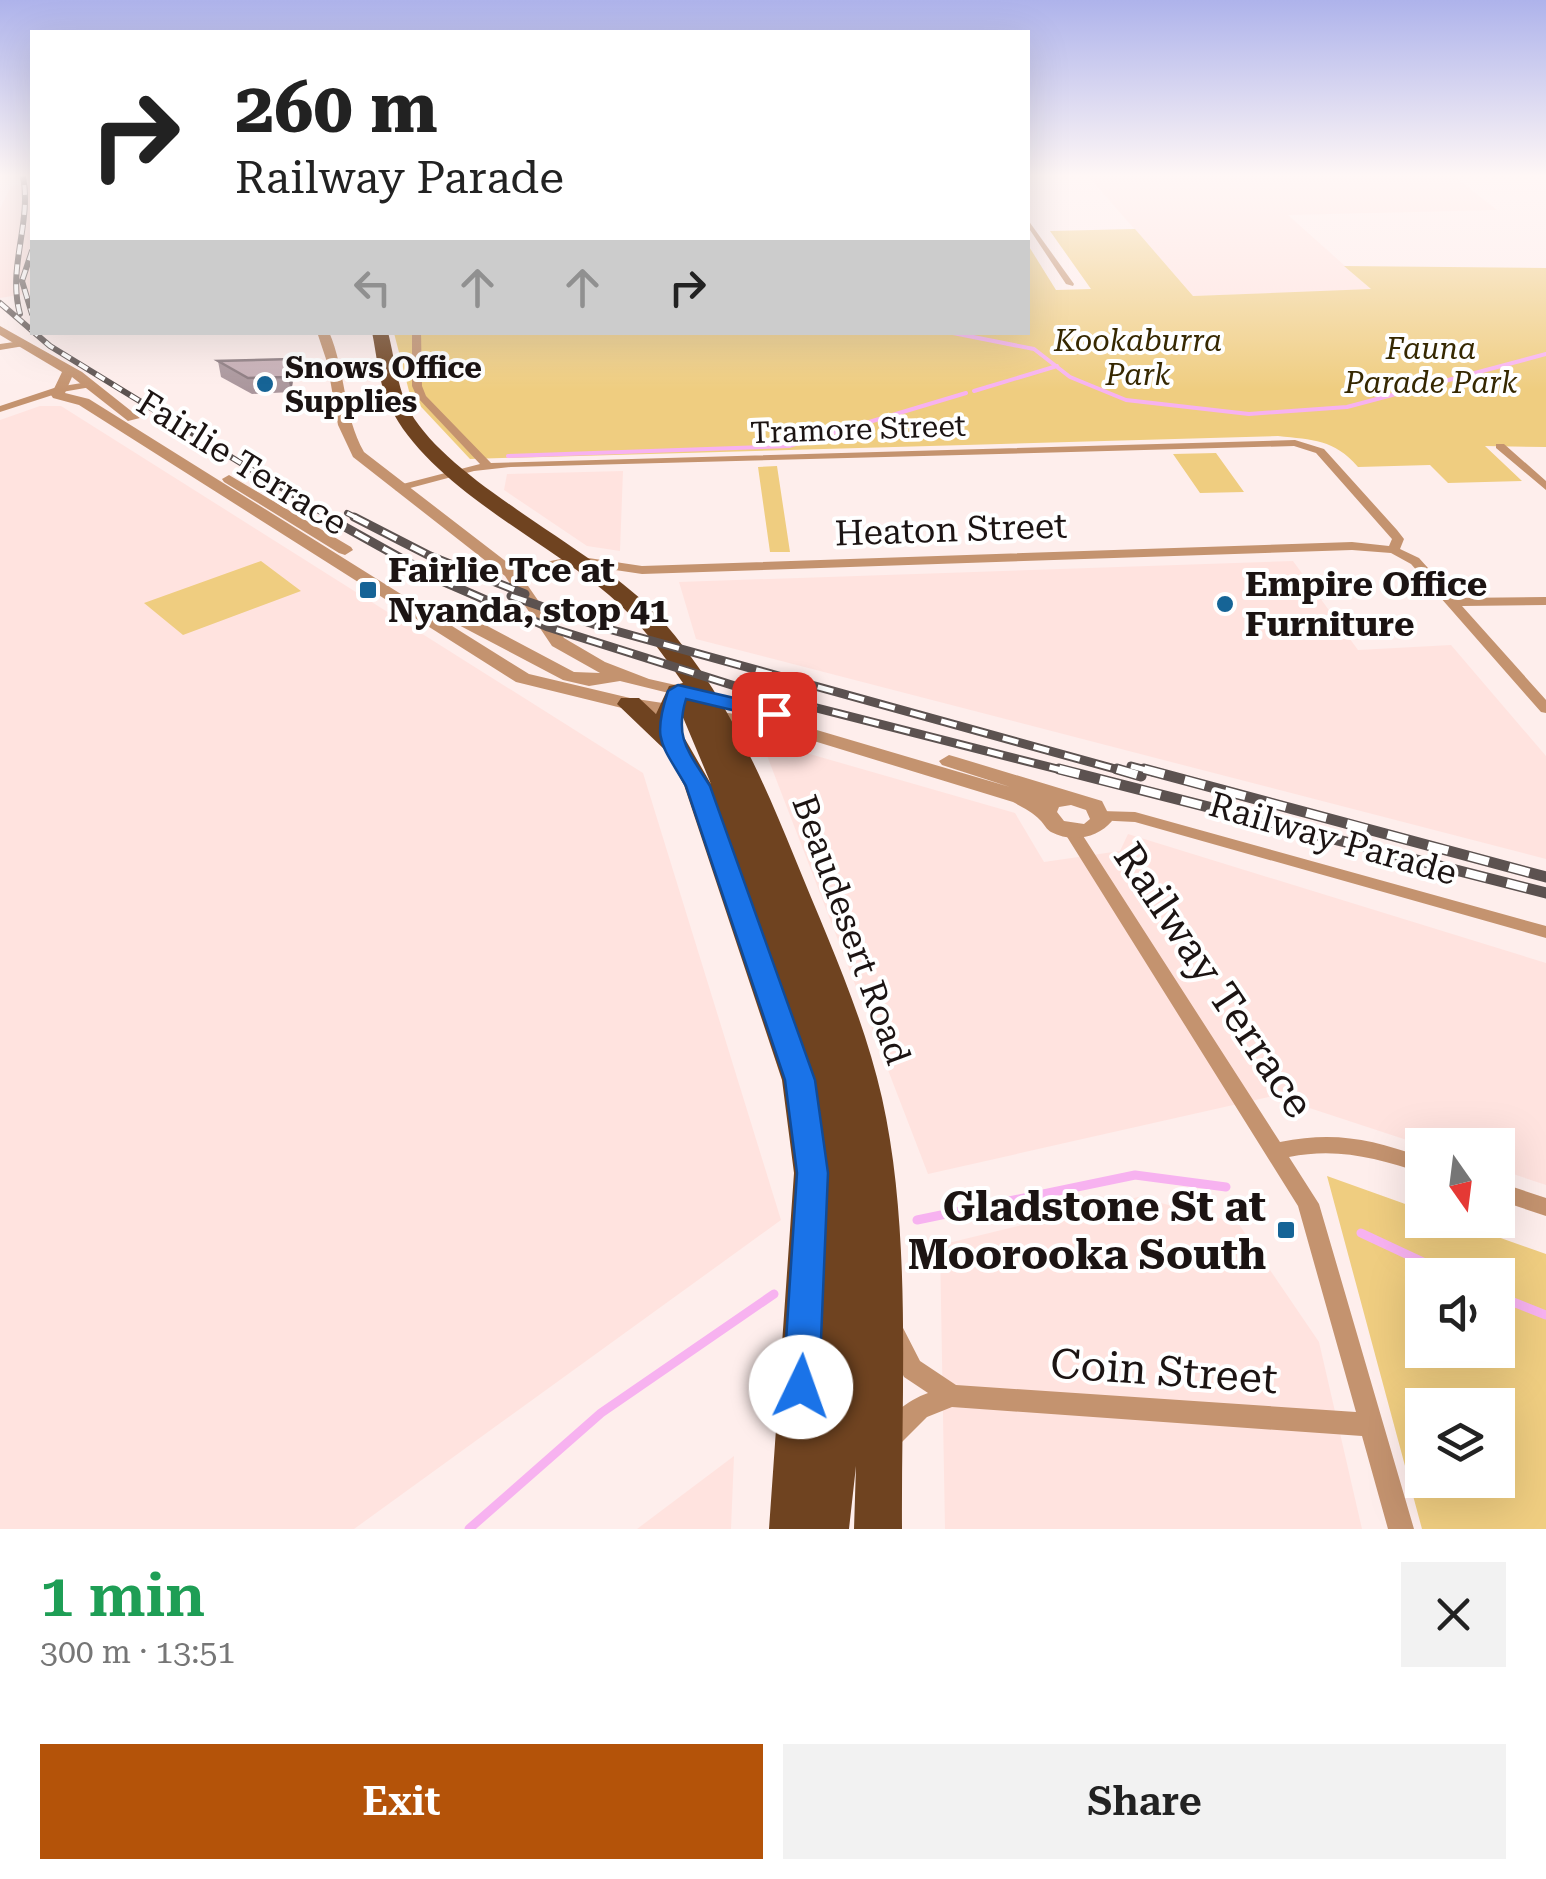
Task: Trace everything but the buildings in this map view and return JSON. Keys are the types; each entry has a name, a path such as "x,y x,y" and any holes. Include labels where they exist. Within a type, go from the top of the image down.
{"highway":[{"name":"Beaudesert Road","path":"361,335 389,424 600,594 669,671 698,718 816,1033 868,1300 825,1529"},
{"name":"Beaudesert Road","path":"381,335 397,404 421,451 618,591 688,666 742,763 834,996 854,1062 874,1164 868,1300 879,1448 878,1529"},
{"path":"630,704 677,714 720,852 800,1080 813,1173 793,1529"}],"street":[{"path":"1045,247 1070,284"},
{"name":"Fairlie Terrace","path":"0,330 136,420 554,679 630,704"},
{"path":"324,335 331,348 350,442 369,466 511,573 558,642 622,674 677,714 922,753 1088,802 1102,816 1094,829 1072,832 1051,823 1046,813 1020,797 908,762 758,721 677,714"},
{"path":"416,335 422,397 487,466"},
{"path":"0,347 20,344"},
{"path":"61,393 68,372"},
{"path":"0,409 88,385"},
{"name":"Fairlie Terrace","path":"61,393 84,402 523,678 590,680 622,674"},
{"name":"Tramore Street","path":"398,488 487,466 1281,442 1320,451 1393,532 1398,540 1394,550"},
{"path":"1500,446 1546,487"},
{"name":"Heaton Street","path":"511,573 576,560 642,570 1352,546 1394,550"},
{"path":"1394,550 1415,560 1546,709"},
{"path":"1452,602 1546,602"},
{"path":"554,679 558,642"},
{"path":"1046,813 1050,803 1064,798"},
{"name":"Railway Parade","path":"1102,816 1135,817 1546,932"},
{"name":"Railway Terrace","path":"1072,832 1278,1151 1318,1142 1357,1142 1405,1159"},
{"path":"1278,1151 1308,1204 1320,1240 1401,1529"},
{"path":"1515,1197 1546,1207"},
{"path":"868,1300 912,1369 952,1396"},
{"path":"879,1448 919,1408 952,1396"},
{"name":"Coin Street","path":"952,1396 1370,1426"}],"shaded area":[{"path":"0,247 30,247 30,293 0,298"},
{"path":"1150,247 1324,247 1372,290 1193,296"},
{"path":"40,406 61,406 643,773 781,1220 354,1529 0,1529 0,420"},
{"path":"623,471 620,551 587,546 504,490 507,474"},
{"path":"1293,561 1358,650 1451,645 1546,756 1546,859 696,639 679,582"},
{"path":"761,740 1015,813 1044,862 1120,851 1128,834 1546,963 1546,1185 1515,1175 1515,1128 1405,1128 1405,1139 1273,1096 928,1174"},
{"path":"1138,1197 1238,1223 1319,1342 1362,1529 945,1529 940,1245"},
{"path":"734,1456 731,1529 637,1529"}],"green space":[{"name":"Kookaburra Park","path":"1062,247 1151,247 1193,296 1371,289 1344,266 1546,268 1546,447 1485,446 1522,481 1448,483 1430,465 1358,467 1331,446 1278,436 470,459 410,395 395,335 1030,335 1030,248 1056,290 1091,289"},
{"path":"1216,453 1244,492 1200,493 1173,454"},
{"path":"777,466 790,552 770,552 758,467"},
{"path":"261,561 301,591 183,635 144,603"},
{"path":"1327,1176 1405,1204 1405,1238 1501,1238 1546,1254 1546,1529 1422,1529 1414,1498 1515,1498 1515,1388 1405,1388 1405,1466"}],"waterway":[{"path":"963,335 1034,349 1056,366"},
{"path":"1056,366 1070,377 1126,400 1249,414 1347,407 1546,354"},
{"path":"974,391 1056,366"},
{"path":"508,456 789,446 966,393"},
{"path":"917,1220 1135,1175 1226,1187"},
{"path":"1361,1233 1415,1258"},
{"path":"469,1529 601,1413 774,1294"},
{"path":"1515,1303 1546,1315"}],"railway":[{"path":"20,247 16,279 20,314"},
{"path":"30,257 22,281 30,307"},
{"path":"0,303 30,329"},
{"path":"37,335 332,519"},
{"path":"347,513 359,519"},
{"path":"327,517 442,581 548,627 754,692 1069,772"},
{"path":"354,517 430,556 525,594"},
{"path":"511,596 605,628 1126,772"},
{"path":"1131,766 1153,772"},
{"path":"1059,769 1546,893"},
{"path":"1117,769 1141,776"},
{"path":"1144,769 1546,877"}],"place":[{"name":"Snows Office Supplies","path":"265,384"},
{"name":"Fairlie Tce at Nyanda, stop 41","path":"368,590"},
{"name":"Empire Office Furniture","path":"1225,604"},
{"name":"Gladstone St at Moorooka South","path":"1286,1230"}],"route":[{"path":"774,714 678,691 667,726 673,745 698,786 800,1080 813,1173 801,1387"}],"park label":[{"name":"Fauna Parade Park","path":"1431,365"}]}
